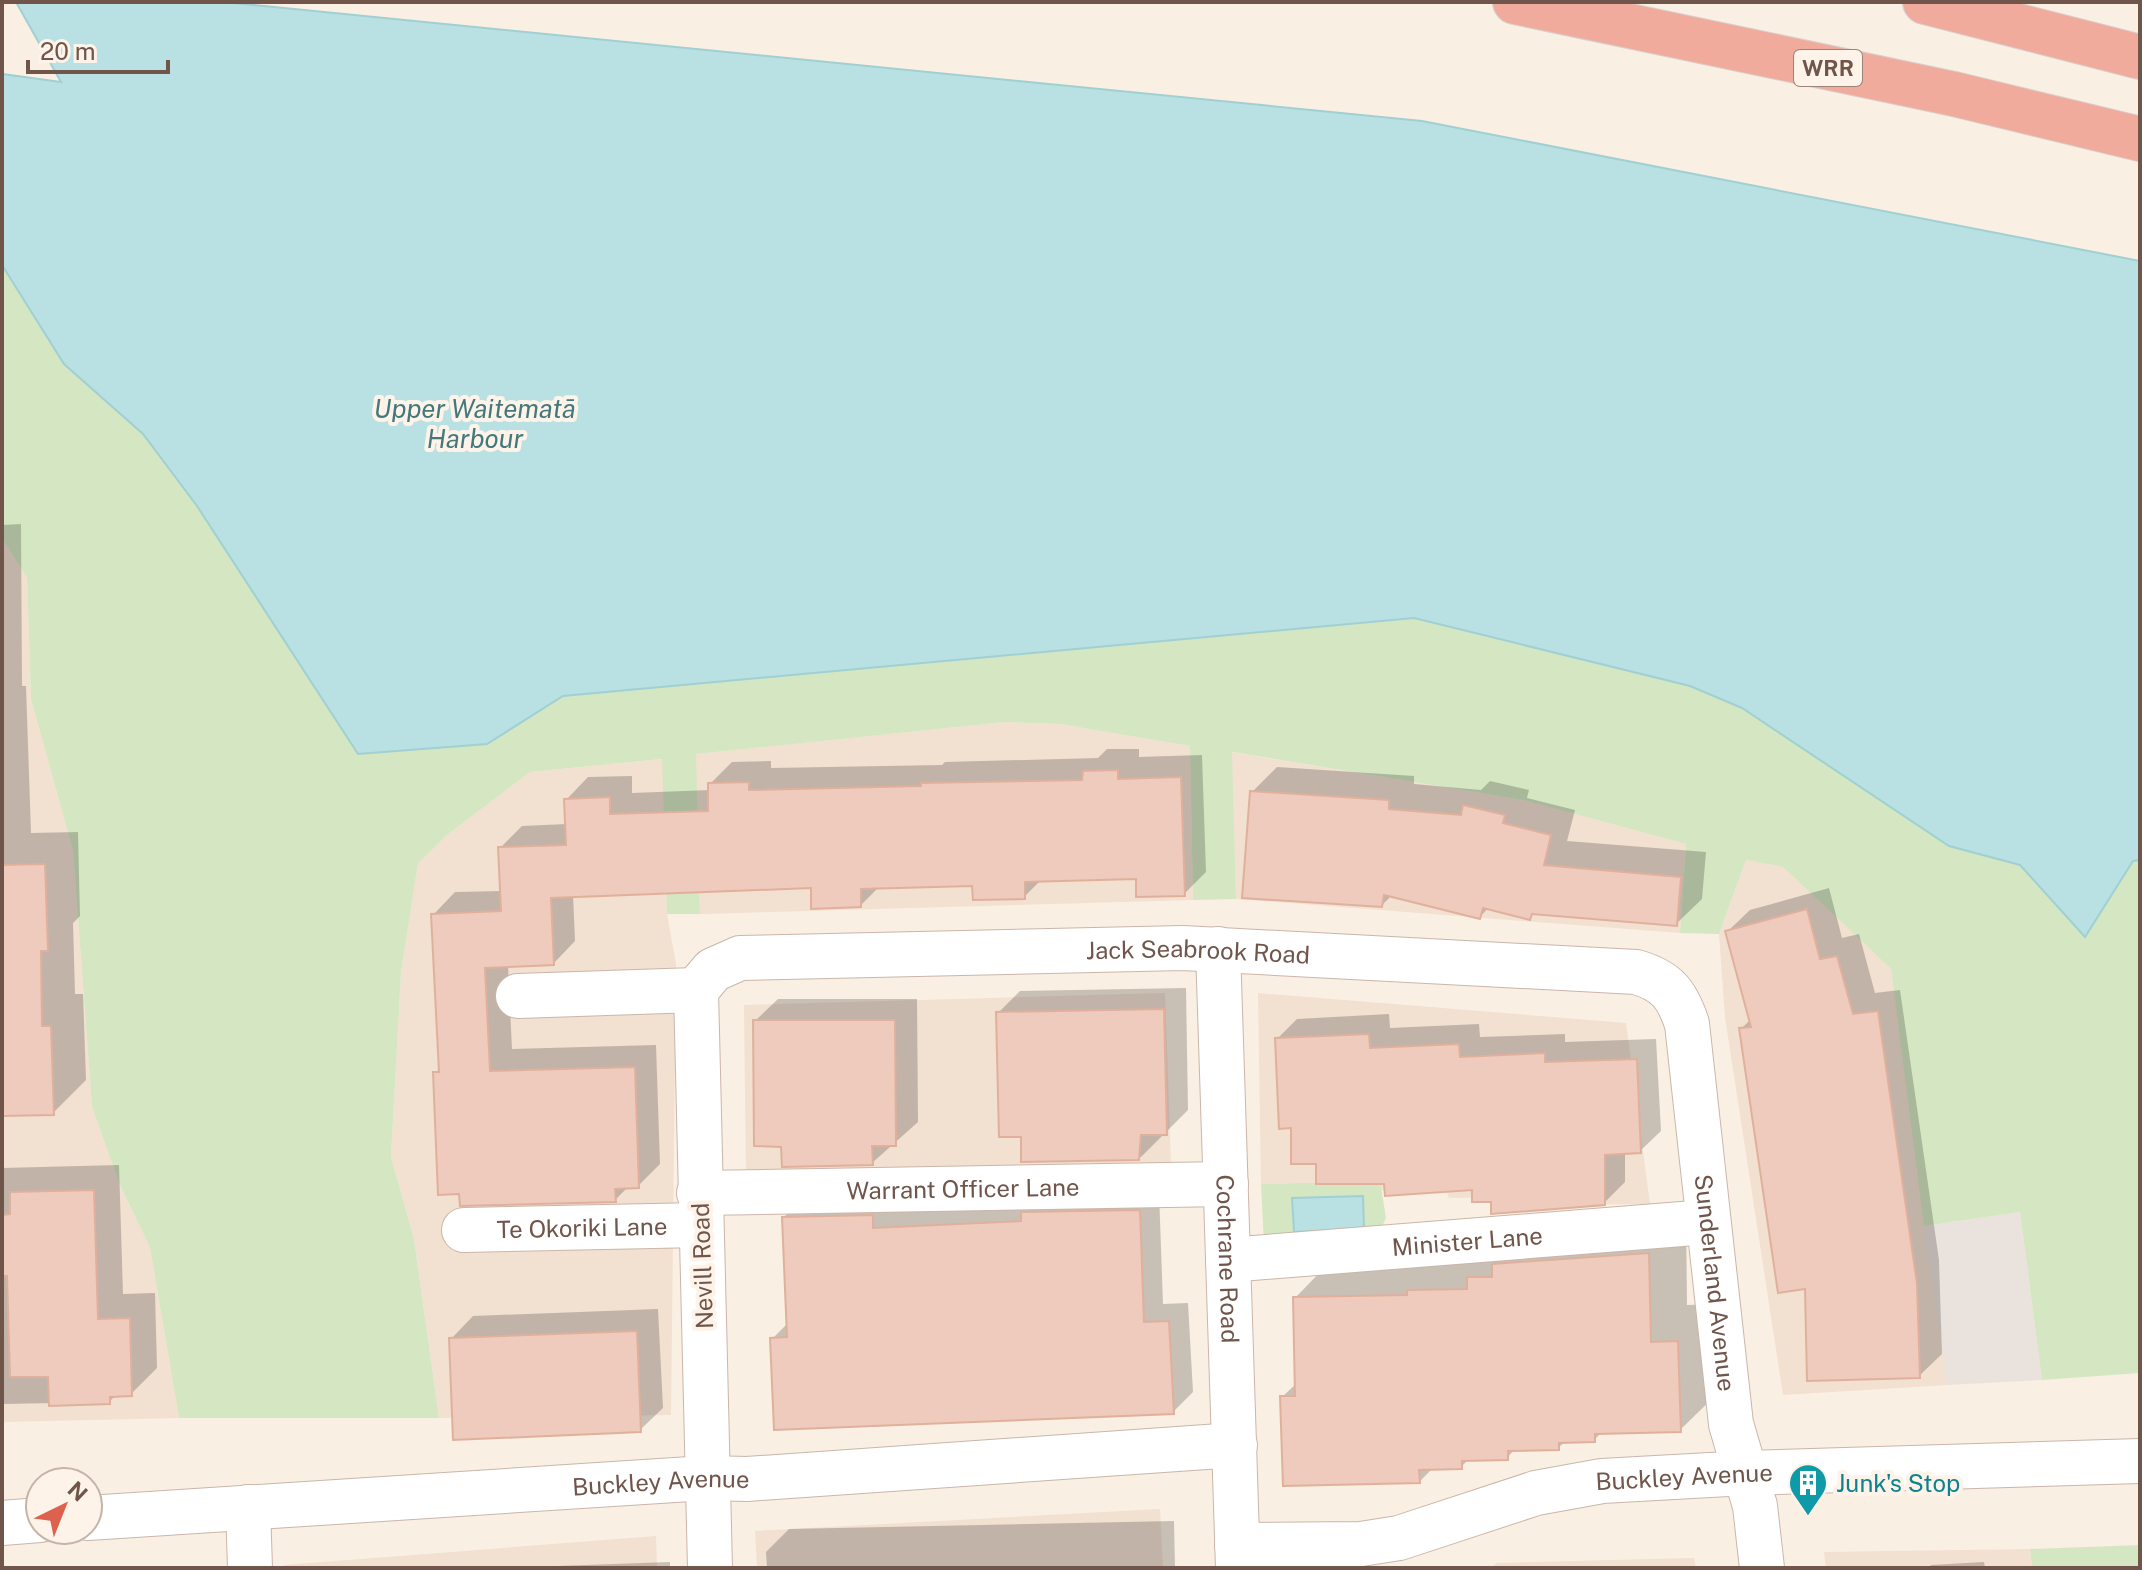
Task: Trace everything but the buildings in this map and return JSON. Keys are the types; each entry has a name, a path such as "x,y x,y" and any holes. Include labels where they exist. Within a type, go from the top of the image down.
{"highway":[{"name":"WRR","path":"1515,2 1954,94 2140,139"},
{"path":"1925,2 2140,57"}],"street":[{"name":"Jack Seabrook Road","path":"518,996 705,980 740,958 958,950 1218,949 1636,972 1669,986 1677,996"},
{"name":"Cochrane Road","path":"1218,949 1238,1557"},
{"name":"Nevill Road","path":"705,980 700,1209 710,1568"},
{"name":"Sunderland Avenue","path":"1677,996 1687,1024 1731,1424 1755,1506 1762,1568"},
{"name":"Warrant Officer Lane","path":"700,1209 1226,1184"},
{"name":"Te Okoriki Lane","path":"464,1230 700,1209"},
{"name":"Minister Lane","path":"1228,1260 1707,1222"},
{"name":"Buckley Avenue","path":"104,1517 706,1478 747,1479 1235,1445"},
{"name":"Buckley Avenue","path":"1238,1557 1399,1538 1571,1485 1746,1473 2140,1461"},
{"path":"248,1507 250,1568"},
{"path":"2,1523 24,1521"}],"shaded area":[{"path":"2,538 27,578 31,699 73,851 92,1107 119,1183 150,1248 179,1418 2,1422"},
{"path":"1005,722 1060,724 1190,746 1193,900 700,914 695,754"},
{"path":"1231,752 1523,800 1686,844 1680,933 1236,899"},
{"path":"663,759 667,914 676,964 671,1415 439,1418 414,1239 391,1157 401,973 418,862 447,835 530,772"},
{"path":"1746,860 1783,867 1891,969 1947,1385 1783,1395 1725,1017 1719,934"},
{"path":"1165,993 1171,1165 746,1178 744,1005"},
{"path":"1258,993 1626,1023 1650,1204 1537,1205 1535,1197 1449,1198 1446,1189 1381,1190 1380,1181 1261,1184"},
{"path":"2020,1212 2042,1380 1947,1385 1924,1226"},
{"path":"1160,1509 1163,1568 757,1568 755,1531"},
{"path":"656,1536 657,1568 284,1568 284,1565"},
{"path":"2030,1549 2032,1568 1826,1568 1824,1552"},
{"path":"1694,1558 1696,1568 1490,1568 1497,1563"}],"green space":[{"name":"Upper Waitematā Harbour","path":"2,74 2140,380 2140,1373 2042,1380 2020,1212 1924,1226 1891,969 1783,867 1746,860 1719,934 1680,933 1686,844 1523,800 1232,752 1236,899 1193,900 1190,746 1060,724 1005,722 696,754 700,914 667,914 662,759 530,772 447,835 418,863 401,973 391,1157 414,1239 439,1418 179,1418 150,1248 119,1183 92,1107 73,851 31,699 27,578 2,538"},
{"path":"1380,1181 1386,1218 1379,1233 1330,1230 1293,1198 1294,1231 1315,1231 1308,1244 1264,1245 1261,1184"},
{"path":"2140,1545 2140,1568 2032,1568 2030,1549"}],"water":[{"name":"Upper Waitematā Harbour","path":"16,2 223,2 1422,121 2140,261 2140,860 2133,861 2085,937 2020,865 1949,846 1742,708 1690,686 1414,618 563,696 487,744 358,754 197,506 143,434 64,364 2,265 2,74 61,82"},
{"path":"1363,1196 1364,1229 1294,1232 1292,1198"}],"place":[{"name":"Junk's Stop","path":"1808,1517"}]}
